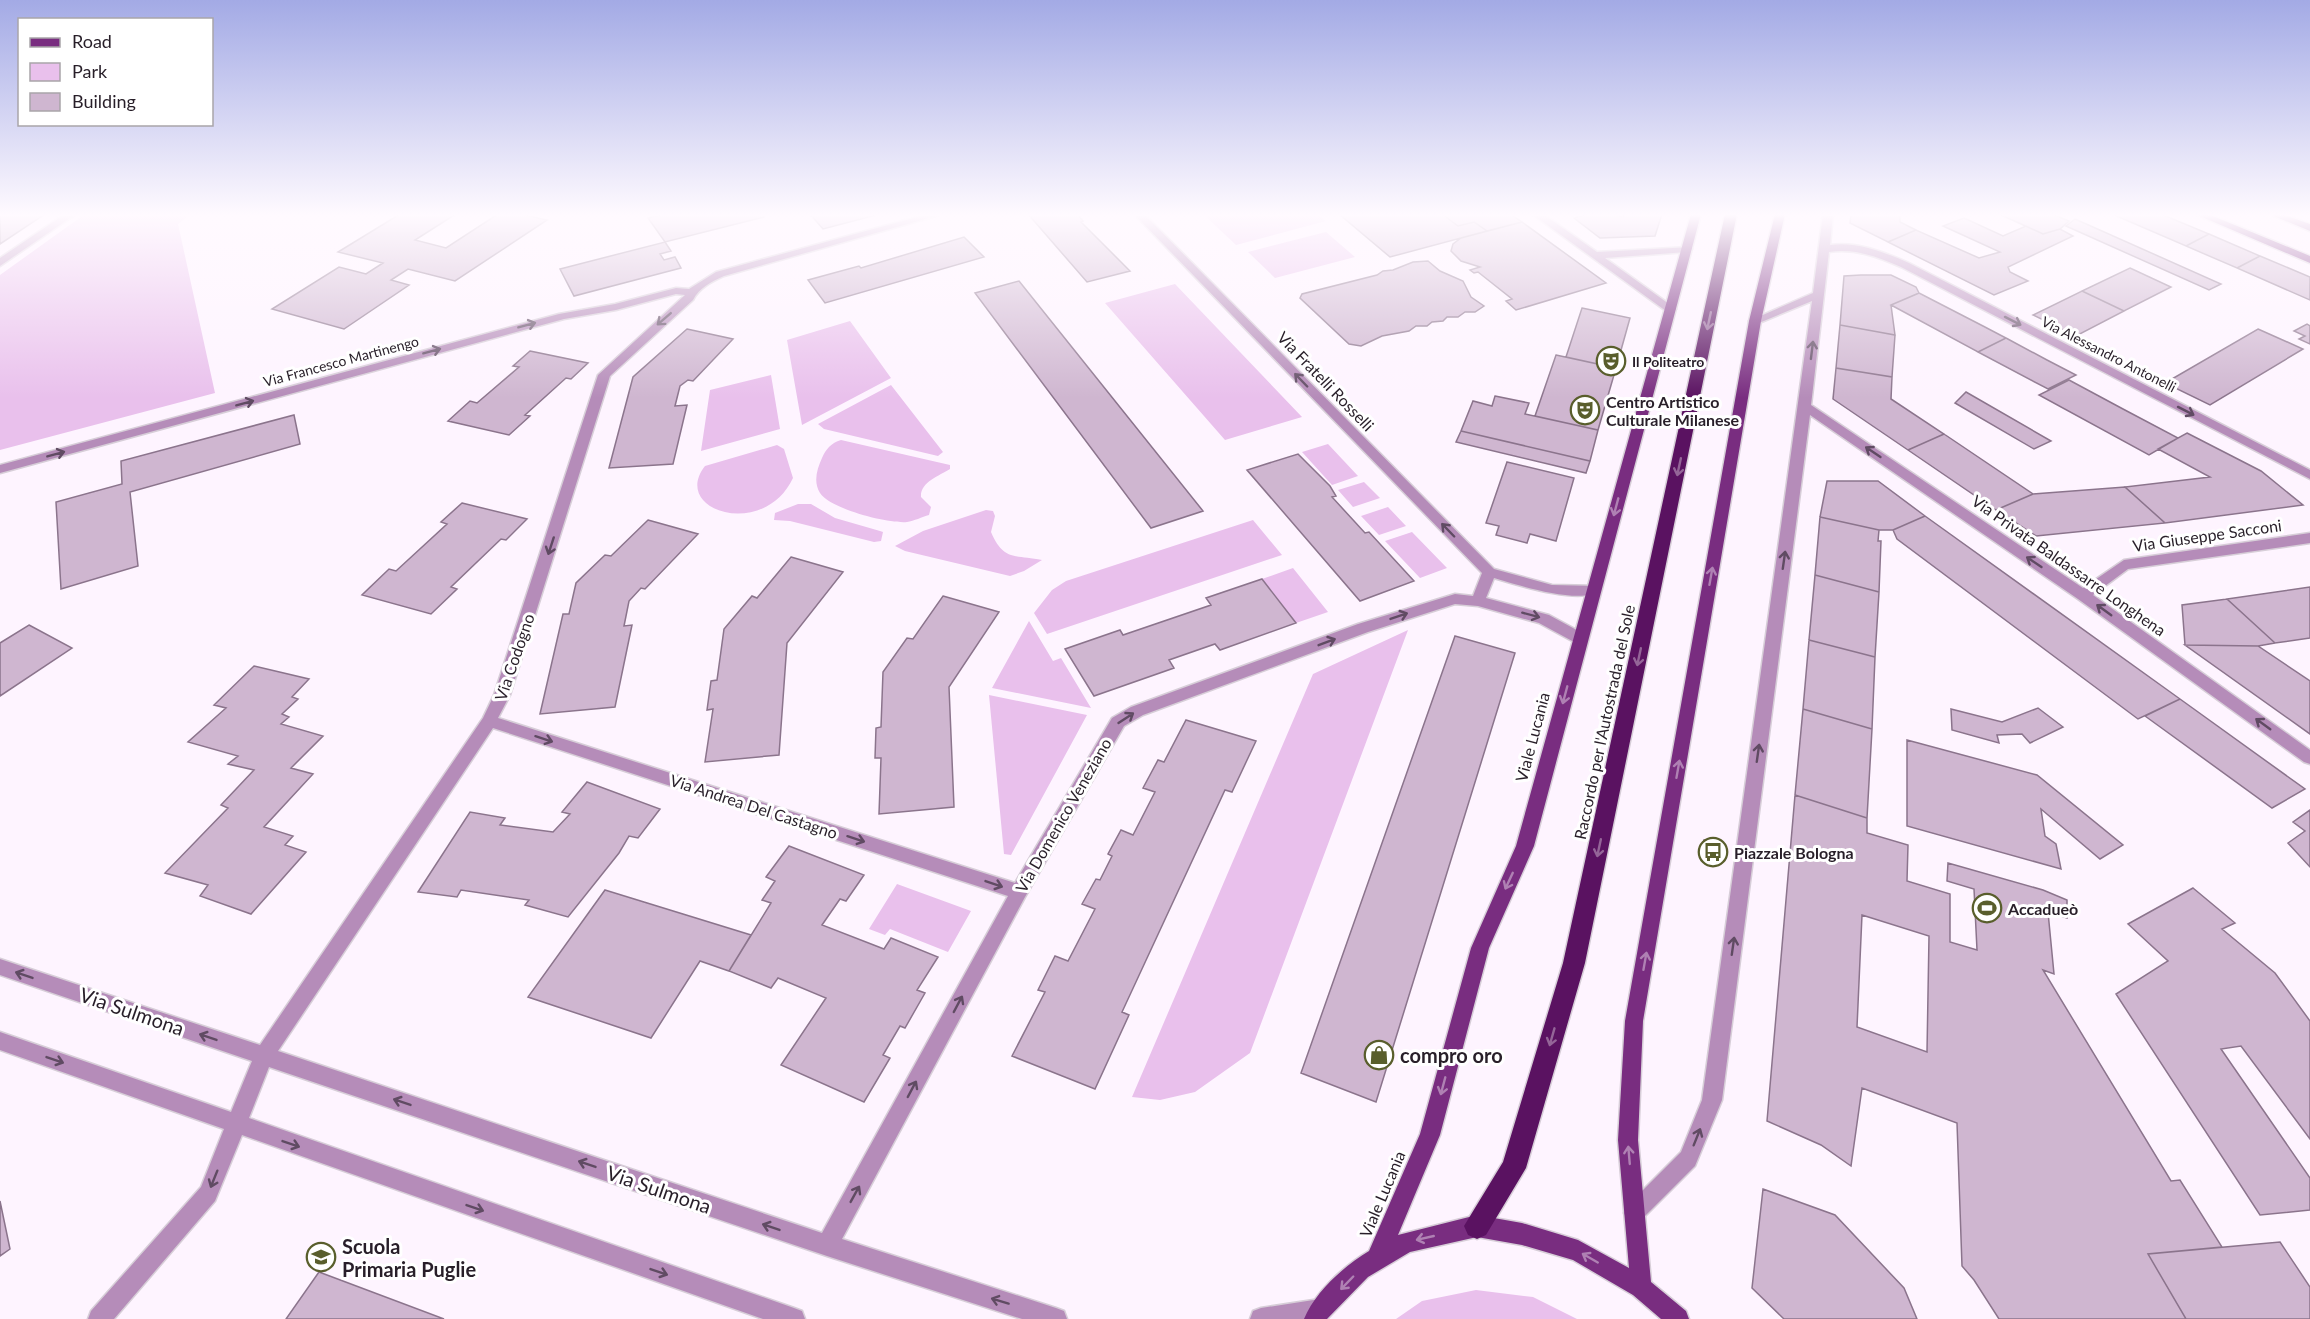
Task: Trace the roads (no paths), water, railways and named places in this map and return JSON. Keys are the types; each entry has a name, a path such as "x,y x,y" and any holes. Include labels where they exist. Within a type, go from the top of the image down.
{"highway":[{"name":"Raccordo per l'Autostrada del Sole","path":"1477,1226 1514,1168 1574,963 1718,276"}],"main road":[{"name":"Viale Lucania","path":"1377,1260 1430,1135 1480,948 1525,846 1679,276"},
{"path":"1641,1287 1628,1140 1634,1021 1755,321 1766,276"},
{"path":"1318,1315 1360,1269 1407,1242 1477,1226 1522,1234 1578,1251 1641,1287 1678,1319"}],"street":[{"name":"Via Codogno","path":"264,1056 489,721 502,695 604,375 689,298 691,292 707,280 720,276"},
{"name":"Via Fratelli Rosselli","path":"1199,276 1489,572"},
{"path":"1623,276 1670,309"},
{"path":"1634,1213 1688,1159 1712,1100 1822,276"},
{"name":"Via Alessandro Antonelli","path":"1925,276 2310,475"},
{"name":"Via Francesco Martinengo","path":"0,470 563,316 616,307 676,291 691,292"},
{"path":"1755,321 1820,294"},
{"name":"Via Privata Baldassarre Longhena","path":"1805,406 2083,595 2310,758"},
{"name":"Via Giuseppe Sacconi","path":"2083,595 2124,565 2310,538"},
{"path":"1478,601 1489,572 1552,590 1593,589"},
{"name":"Via Domenico Veneziano","path":"827,1245 1019,892 1118,722 1127,715 1436,603 1455,599 1478,601 1544,619 1580,638"},
{"name":"Via Andrea Del Castagno","path":"489,721 1019,892"},
{"name":"Via Sulmona","path":"0,967 827,1245 1056,1319"},
{"path":"0,1041 794,1319"},
{"path":"99,1319 208,1194 264,1056"},
{"path":"1261,1319 1318,1315"}],"place":[{"name":"Il Politeatro","path":"1611,361"},
{"name":"Centro Artistico Culturale Milanese","path":"1585,410"},
{"name":"Piazzale Bologna","path":"1713,852"},
{"name":"Accadueò","path":"1987,908"},
{"name":"compro oro","path":"1379,1055"},
{"name":"Scuola Primaria Puglie","path":"321,1257"}]}
